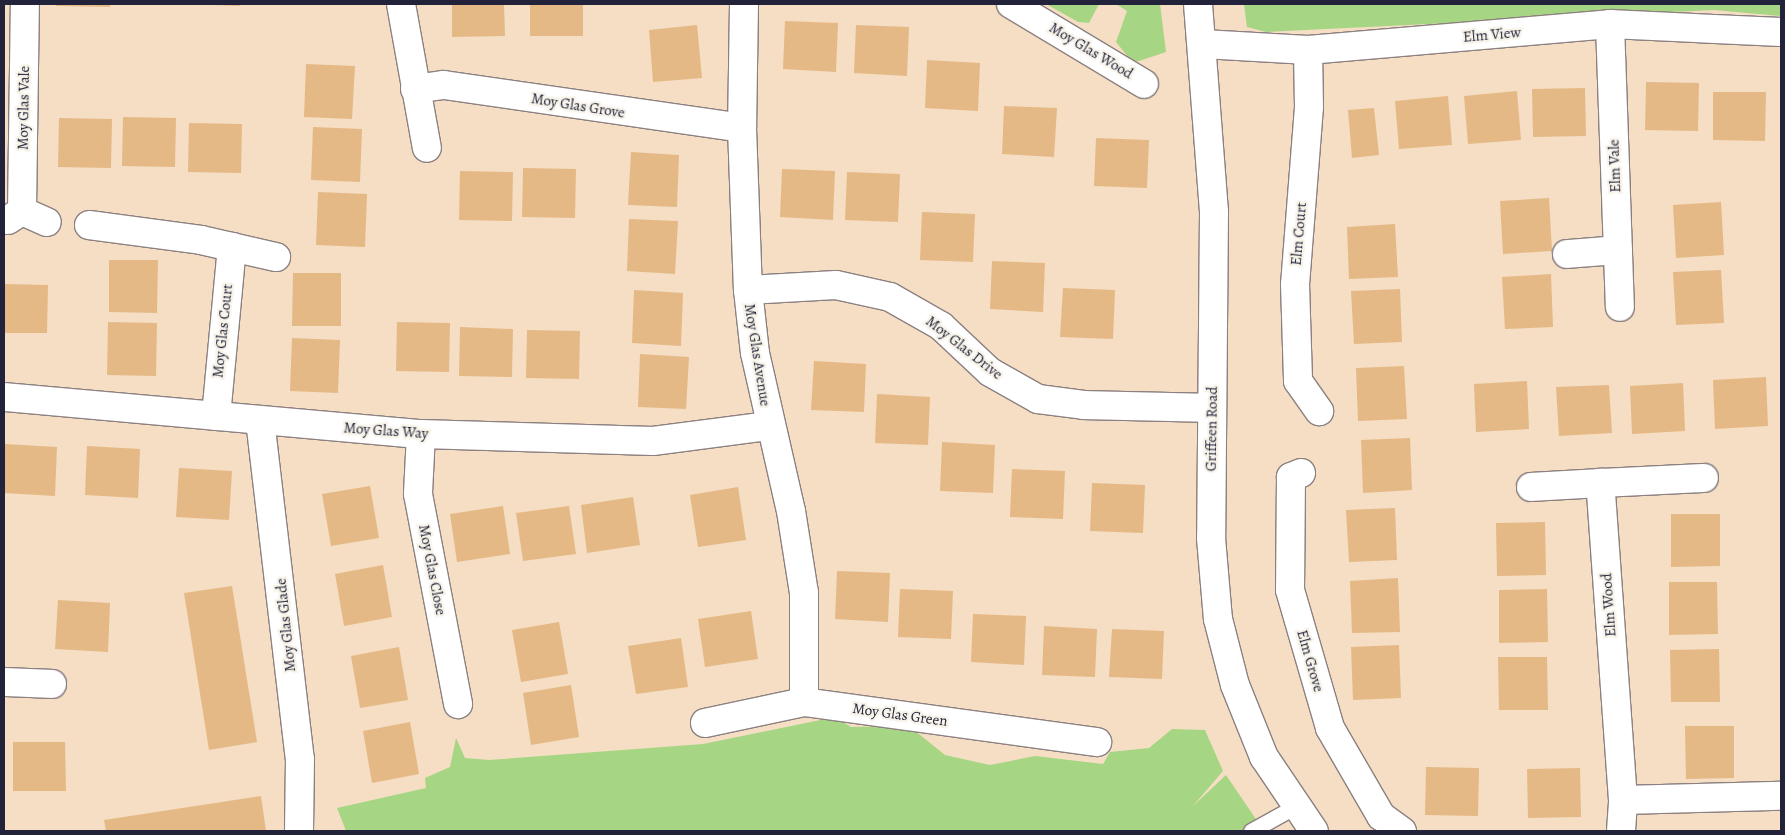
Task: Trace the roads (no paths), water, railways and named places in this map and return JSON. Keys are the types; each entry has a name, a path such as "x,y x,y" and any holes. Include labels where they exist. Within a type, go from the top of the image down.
{"street":[{"name":"Moy Glas Vale","path":"25,4 15,216 47,222"},
{"path":"401,4 427,148"},
{"name":"Moy Glas Avenue","path":"744,4 742,128 748,290 769,426 791,511 804,593 804,702"},
{"name":"Moy Glas Wood","path":"1011,4 1144,84"},
{"name":"Griffeen Road","path":"1198,4 1203,44 1214,212 1211,538 1218,619 1235,685 1264,758 1294,807 1314,831"},
{"name":"Elm View","path":"1203,44 1308,50 1610,24 1781,32"},
{"name":"Elm Vale","path":"1610,24 1620,307"},
{"name":"Elm Court","path":"1308,50 1309,107 1295,293 1298,381 1318,411"},
{"name":"Moy Glas Grove","path":"415,89 444,85 742,128"},
{"path":"89,225 232,247 276,257"},
{"name":"Moy Glas Court","path":"216,416 232,247"},
{"path":"1568,254 1618,250"},
{"name":"Moy Glas Drive","path":"748,290 836,285 890,297 941,326 990,372 1038,399 1084,405 1212,408"},
{"name":"Moy Glas Way","path":"4,398 421,434 653,441 769,426"},
{"name":"Moy Glas Glade","path":"260,420 299,749 299,831"},
{"name":"Moy Glas Close","path":"421,434 418,494 458,704"},
{"name":"Elm Grove","path":"1301,472 1291,477 1290,590 1330,728 1381,816 1402,831"},
{"path":"1531,487 1704,478"},
{"name":"Elm Wood","path":"1600,483 1623,800 1621,831"},
{"name":"Moy Glas Green","path":"705,723 804,702 1097,742"},
{"path":"1623,800 1781,796"}],"lane":[{"path":"1250,831 1294,807"}]}
